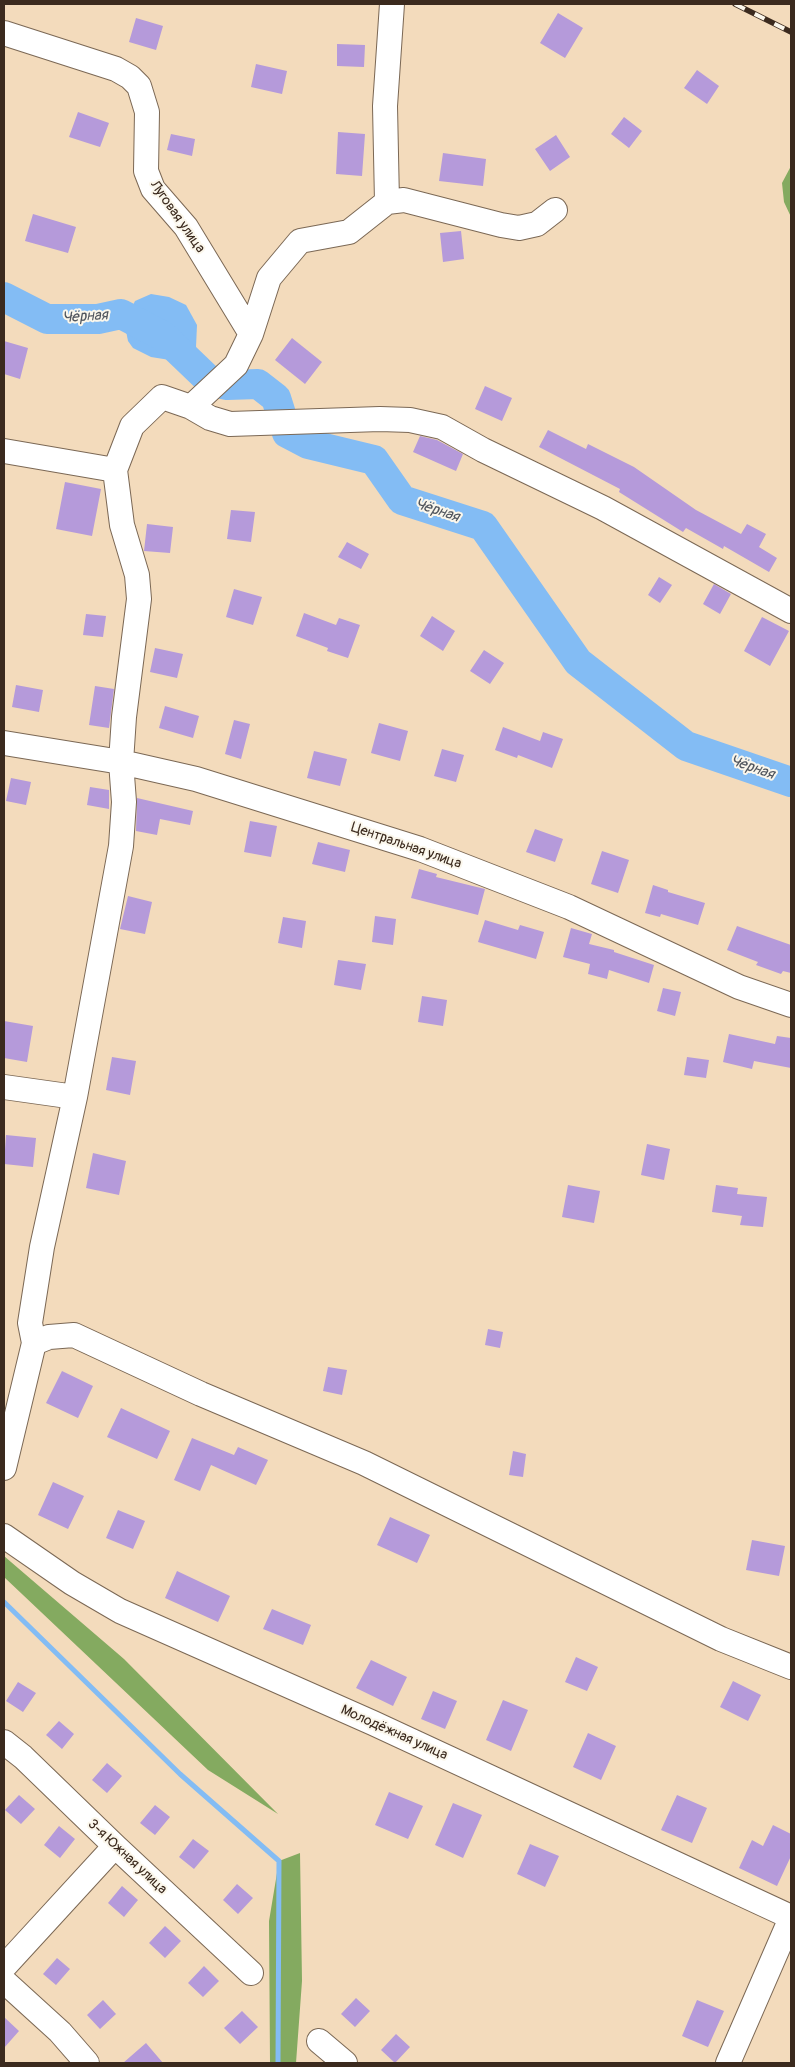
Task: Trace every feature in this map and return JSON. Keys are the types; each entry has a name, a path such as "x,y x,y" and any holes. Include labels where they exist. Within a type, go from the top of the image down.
{"street":[{"path":"387,202 385,106 392,4"},
{"name":"Луговая улица","path":"4,33 116,69 130,77 139,86 147,112 146,171 153,188 186,227 251,334"},
{"path":"191,407 236,365 251,334 269,278 300,241 349,232 387,202 404,200 519,228 537,224 555,210"},
{"path":"4,1468 18,1403 34,1343 30,1323 42,1247 75,1097 121,846 124,802 121,762 124,717 139,599 137,574 122,525 115,470 132,426 162,397 191,407 210,418 232,423 410,420 442,427 482,450 603,508 791,611"},
{"path":"4,451 115,470"},
{"name":"Центральная улица","path":"4,743 121,762 196,779 420,849 569,907 739,986 791,1005"},
{"path":"4,1087 75,1097"},
{"path":"34,1343 49,1337 74,1335 201,1394 364,1463 721,1639 791,1667"},
{"name":"Молодёжная улица","path":"4,1536 72,1583 120,1610 373,1723 791,1918"},
{"name":"3-я Южная улица","path":"4,1742 23,1757 114,1846 251,1973"},
{"path":"4,1967 114,1846"},
{"path":"728,2063 791,1918"},
{"path":"4,1981 60,2032 87,2063"},
{"path":"319,2041 345,2063"}],"green space":[{"path":"791,166 791,217 784,202 782,183"},
{"path":"4,1556 124,1659 278,1814 208,1770 4,1577"},
{"path":"300,1853 302,1981 296,2063 270,2063 269,1921 279,1861"}],"water":[{"path":"151,294 169,297 186,305 197,325 196,347 176,361 151,357 133,348 128,341 126,331 127,318 135,301"}],"building":[{"path":"558,13 583,28 565,58 540,43"},
{"path":"136,18 163,26 156,50 129,42"},
{"path":"337,44 365,45 364,67 337,66"},
{"path":"256,64 287,71 282,94 251,87"},
{"path":"697,70 719,86 707,104 684,88"},
{"path":"78,112 109,123 100,147 69,137"},
{"path":"624,117 642,131 629,148 611,134"},
{"path":"338,132 365,134 362,176 336,174"},
{"path":"171,134 195,139 192,156 167,150"},
{"path":"556,135 570,157 550,171 535,149"},
{"path":"443,153 486,159 483,186 439,181"},
{"path":"33,214 76,227 68,253 25,241"},
{"path":"461,231 464,259 443,262 440,233"},
{"path":"292,338 322,362 305,384 275,360"},
{"path":"4,341 28,348 20,379 4,374"},
{"path":"485,386 512,398 502,421 475,409"},
{"path":"548,430 586,449 588,444 634,467 696,510 741,534 747,524 766,534 759,547 777,558 769,572 724,546 723,549 686,528 683,532 619,492 620,489 539,447"},
{"path":"420,436 437,440 463,454 456,471 413,452"},
{"path":"65,482 101,489 92,536 56,529"},
{"path":"231,510 255,512 251,542 227,539"},
{"path":"147,524 173,527 170,553 144,551"},
{"path":"347,542 369,554 361,569 338,557"},
{"path":"659,577 672,585 660,603 648,595"},
{"path":"714,584 731,594 720,614 703,604"},
{"path":"234,589 262,597 253,625 226,617"},
{"path":"304,613 336,625 339,618 360,625 348,658 327,651 328,648 296,636"},
{"path":"86,614 106,616 103,637 83,635"},
{"path":"432,616 455,631 443,651 420,636"},
{"path":"762,617 789,631 770,666 744,651"},
{"path":"155,648 183,654 177,678 150,672"},
{"path":"484,650 504,663 490,684 470,671"},
{"path":"16,685 43,690 39,712 12,707"},
{"path":"95,686 114,689 109,728 89,725"},
{"path":"165,706 199,716 193,738 159,728"},
{"path":"234,720 250,724 241,759 225,754"},
{"path":"379,723 408,731 400,761 371,753"},
{"path":"503,727 540,741 543,732 563,739 552,768 518,755 517,758 495,750"},
{"path":"442,749 464,755 456,782 434,776"},
{"path":"314,751 347,759 340,786 307,778"},
{"path":"11,778 31,782 26,805 6,801"},
{"path":"90,787 109,790 109,809 87,805"},
{"path":"137,798 193,811 190,825 160,819 157,835 136,831"},
{"path":"250,821 277,826 271,857 244,852"},
{"path":"535,829 563,839 555,862 526,852"},
{"path":"318,842 350,850 345,872 312,864"},
{"path":"602,851 629,860 618,893 591,884"},
{"path":"419,869 437,874 436,877 485,889 478,915 411,898"},
{"path":"653,885 668,890 668,892 705,903 698,925 661,914 660,917 645,913"},
{"path":"128,896 152,902 145,934 120,929"},
{"path":"375,916 396,919 393,945 372,942"},
{"path":"283,917 306,921 302,948 278,943"},
{"path":"485,920 518,930 520,925 544,932 536,959 478,942"},
{"path":"737,926 791,945 791,973 783,971 781,974 756,965 758,962 727,950"},
{"path":"571,928 592,934 589,944 614,950 614,952 654,965 649,983 609,970 607,979 588,974 590,964 563,957"},
{"path":"338,960 366,964 361,990 334,985"},
{"path":"663,988 681,992 675,1016 657,1011"},
{"path":"422,996 447,1000 443,1026 418,1022"},
{"path":"4,1021 33,1026 27,1062 4,1058"},
{"path":"729,1034 775,1044 777,1036 791,1038 791,1068 754,1061 752,1069 723,1062"},
{"path":"112,1057 136,1061 130,1095 106,1090"},
{"path":"687,1057 709,1060 706,1078 684,1075"},
{"path":"6,1135 36,1138 33,1167 4,1164"},
{"path":"647,1144 670,1149 664,1180 641,1175"},
{"path":"93,1153 126,1161 119,1195 86,1188"},
{"path":"568,1185 600,1191 594,1223 562,1217"},
{"path":"716,1185 738,1188 737,1194 767,1197 763,1227 740,1225 742,1216 712,1212"},
{"path":"488,1329 503,1332 500,1348 485,1345"},
{"path":"328,1367 347,1370 342,1395 323,1391"},
{"path":"62,1371 93,1386 78,1418 46,1403"},
{"path":"121,1408 170,1431 157,1459 107,1437"},
{"path":"192,1438 234,1455 238,1447 268,1460 256,1485 211,1465 200,1491 174,1480"},
{"path":"513,1451 526,1454 523,1477 509,1475"},
{"path":"53,1482 84,1496 68,1529 38,1515"},
{"path":"118,1510 145,1521 133,1549 106,1538"},
{"path":"390,1517 430,1535 417,1563 377,1545"},
{"path":"752,1540 785,1546 779,1576 746,1570"},
{"path":"177,1571 230,1596 218,1622 165,1598"},
{"path":"272,1609 311,1625 303,1645 263,1629"},
{"path":"576,1657 598,1667 587,1691 565,1682"},
{"path":"371,1660 407,1677 393,1706 356,1688"},
{"path":"733,1681 761,1695 748,1721 720,1707"},
{"path":"18,1682 36,1693 23,1712 6,1701"},
{"path":"433,1691 457,1701 445,1729 421,1719"},
{"path":"503,1700 528,1710 511,1751 486,1740"},
{"path":"59,1721 74,1734 62,1749 46,1735"},
{"path":"588,1733 616,1746 601,1780 573,1767"},
{"path":"107,1763 122,1776 107,1793 92,1780"},
{"path":"389,1792 423,1806 408,1839 375,1825"},
{"path":"19,1795 35,1809 21,1824 5,1810"},
{"path":"677,1795 707,1808 692,1843 661,1830"},
{"path":"453,1803 482,1815 463,1858 435,1845"},
{"path":"155,1805 170,1817 155,1835 140,1823"},
{"path":"773,1825 791,1834 791,1856 777,1886 739,1868 752,1840 763,1846"},
{"path":"59,1826 75,1839 60,1858 44,1845"},
{"path":"193,1839 209,1851 194,1869 179,1857"},
{"path":"530,1844 559,1856 545,1887 517,1874"},
{"path":"237,1884 253,1898 238,1914 223,1900"},
{"path":"122,1886 138,1900 124,1917 108,1903"},
{"path":"165,1926 181,1941 165,1958 149,1943"},
{"path":"57,1958 70,1969 56,1985 43,1974"},
{"path":"204,1966 219,1981 203,1997 188,1983"},
{"path":"356,1998 370,2011 355,2027 341,2014"},
{"path":"103,2000 116,2014 100,2029 87,2015"},
{"path":"697,2000 724,2011 708,2047 682,2036"},
{"path":"242,2011 258,2027 240,2044 224,2028"},
{"path":"4,2017 19,2031 4,2048"},
{"path":"396,2034 410,2047 395,2063 381,2050"},
{"path":"146,2043 163,2063 123,2063"}],"waterway":[{"name":"Чёрная","path":"4,297 47,319 98,319 121,314 163,336 211,382 227,385 258,384 276,398 287,433 308,444 374,460 402,500 483,526 578,662 686,746 791,782"},
{"path":"4,1602 180,1774 279,1861 278,2063"}],"railway":[{"path":"735,4 791,32"}]}
